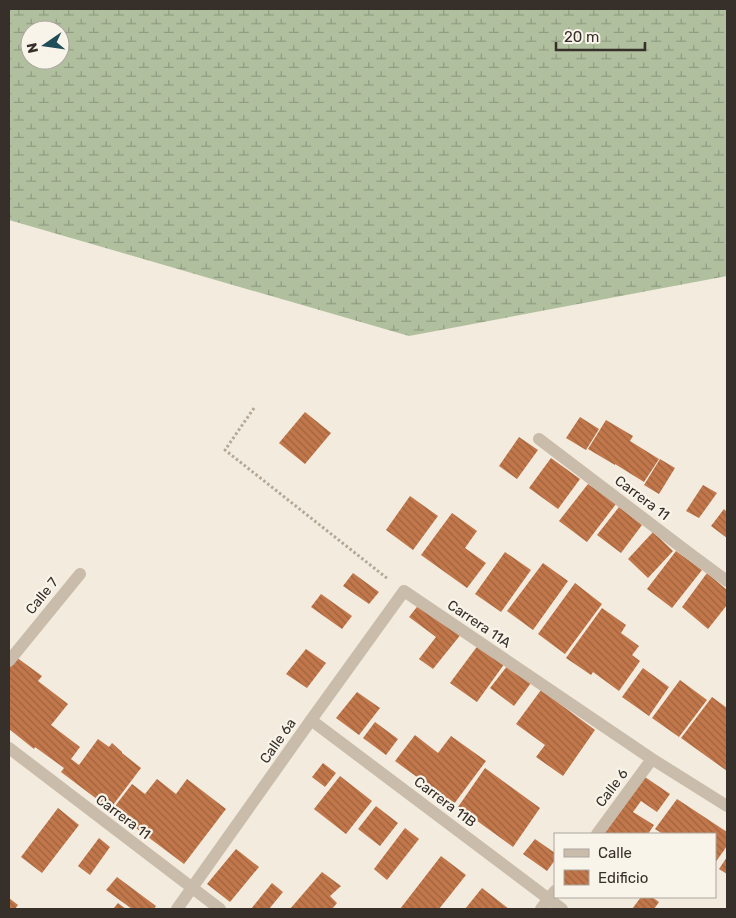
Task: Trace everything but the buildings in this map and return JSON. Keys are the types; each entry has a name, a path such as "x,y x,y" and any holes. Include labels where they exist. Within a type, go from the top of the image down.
{"street":[{"name":"Carrera 11","path":"539,439 727,581"},
{"name":"Calle 7","path":"9,661 80,574"},
{"name":"Calle 6a","path":"177,909 404,591"},
{"name":"Carrera 11A","path":"404,591 652,759 727,806"},
{"name":"Carrera 11B","path":"311,720 562,909"},
{"name":"Carrera 11","path":"9,748 220,909"},
{"name":"Calle 6","path":"597,833 652,759"}],"path":[{"path":"254,408 225,450 404,591"}],"green space":[{"path":"9,9 727,9 727,276 409,336 9,220"}]}
